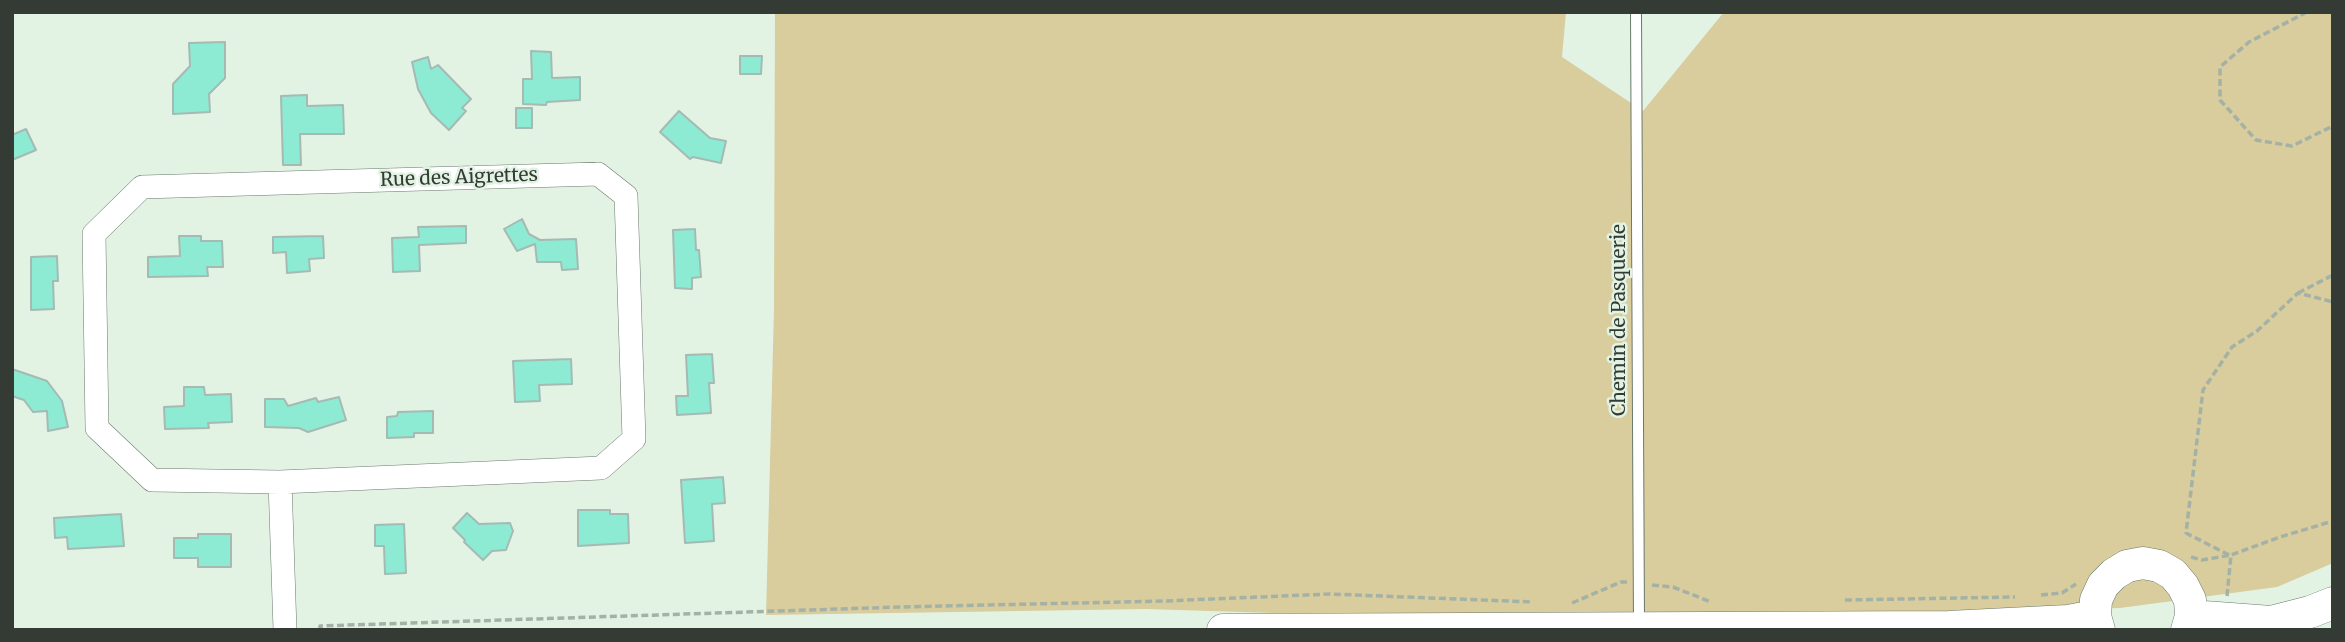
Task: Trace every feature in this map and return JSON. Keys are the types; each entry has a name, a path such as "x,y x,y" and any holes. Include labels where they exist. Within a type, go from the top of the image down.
{"main road":[{"path":"1223,630 1338,629 1558,616 1639,628 1949,627 2068,621 2097,623 2096,600 2103,585 2127,566 2143,563 2159,566 2173,574 2183,586 2199,622 2271,622 2333,603"}],"street":[{"name":"Rue des Aigrettes","path":"598,174 626,196 634,439 601,468 280,482 152,480 97,428 94,234 142,187 598,174"},
{"path":"280,482 285,630"}],"lane":[{"name":"Chemin de Pasquerie","path":"1636,12 1639,628"}],"path":[{"path":"2307,12 2249,41 2220,67 2220,100 2256,141 2292,146 2333,126"},
{"path":"2231,555 2186,533 2203,390 2232,347 2257,331 2298,293 2333,275"},
{"path":"2298,293 2333,302"},
{"path":"2180,554 2202,559 2231,555 2333,521"},
{"path":"2199,622 2228,592 2231,555"},
{"path":"2032,596 2062,593 2080,581"},
{"path":"320,630 320,626 334,625 1330,594 1558,616 1621,582 1634,583"},
{"path":"1647,584 1673,587 1713,603"},
{"path":"1838,600 2018,596"}],"shaded area":[{"path":"775,12 1566,12 1562,57 1643,111 1724,12 2333,12 2333,563 2277,587 2120,608 1594,623 1146,609 766,615 774,309"}],"building":[{"path":"225,42 225,78 209,94 210,112 173,114 173,84 190,66 189,43"},
{"path":"531,51 551,52 552,78 580,77 580,100 547,102 546,105 523,104 523,79 532,79"},
{"path":"740,56 762,56 761,74 740,74"},
{"path":"428,57 431,69 438,65 471,99 462,108 466,111 449,130 431,113 418,89 412,62"},
{"path":"307,95 307,106 343,105 344,134 300,134 301,165 283,165 281,96"},
{"path":"516,108 532,108 532,128 516,128"},
{"path":"679,111 710,138 726,141 721,163 693,157 690,159 660,132"},
{"path":"26,129 36,150 12,160 12,135"},
{"path":"522,219 529,234 540,240 576,239 578,269 562,270 561,262 537,262 535,244 517,251 504,229"},
{"path":"466,226 466,243 419,245 420,271 393,272 392,238 419,237 418,227"},
{"path":"695,229 701,277 692,278 692,289 675,288 673,230"},
{"path":"179,236 201,236 201,241 222,241 223,267 207,267 208,276 148,277 148,257 180,256"},
{"path":"323,236 324,258 309,259 310,271 287,273 286,252 273,253 273,237"},
{"path":"57,256 58,281 53,281 54,309 31,310 31,257"},
{"path":"712,354 714,383 709,383 711,413 677,415 676,396 688,396 686,355"},
{"path":"571,359 572,384 539,385 540,401 515,402 513,361"},
{"path":"12,369 47,381 62,401 68,427 48,431 47,411 33,412 24,400 12,396"},
{"path":"184,387 204,387 205,395 231,394 232,422 208,423 209,428 165,429 164,407 184,406"},
{"path":"339,397 346,420 308,432 299,428 265,427 265,399 284,399 288,406 316,398 318,402"},
{"path":"433,411 433,433 387,438 387,417 397,416 398,412"},
{"path":"723,477 725,503 712,504 714,541 685,543 681,480"},
{"path":"578,510 610,510 610,514 628,514 629,543 578,546"},
{"path":"467,513 479,524 510,523 513,531 506,550 492,551 483,560 464,542 453,528"},
{"path":"121,514 124,546 68,549 67,537 55,538 54,518"},
{"path":"404,524 406,573 385,574 384,546 375,546 375,525"},
{"path":"198,534 231,534 231,567 198,567 198,558 174,558 174,538 198,538"}]}
